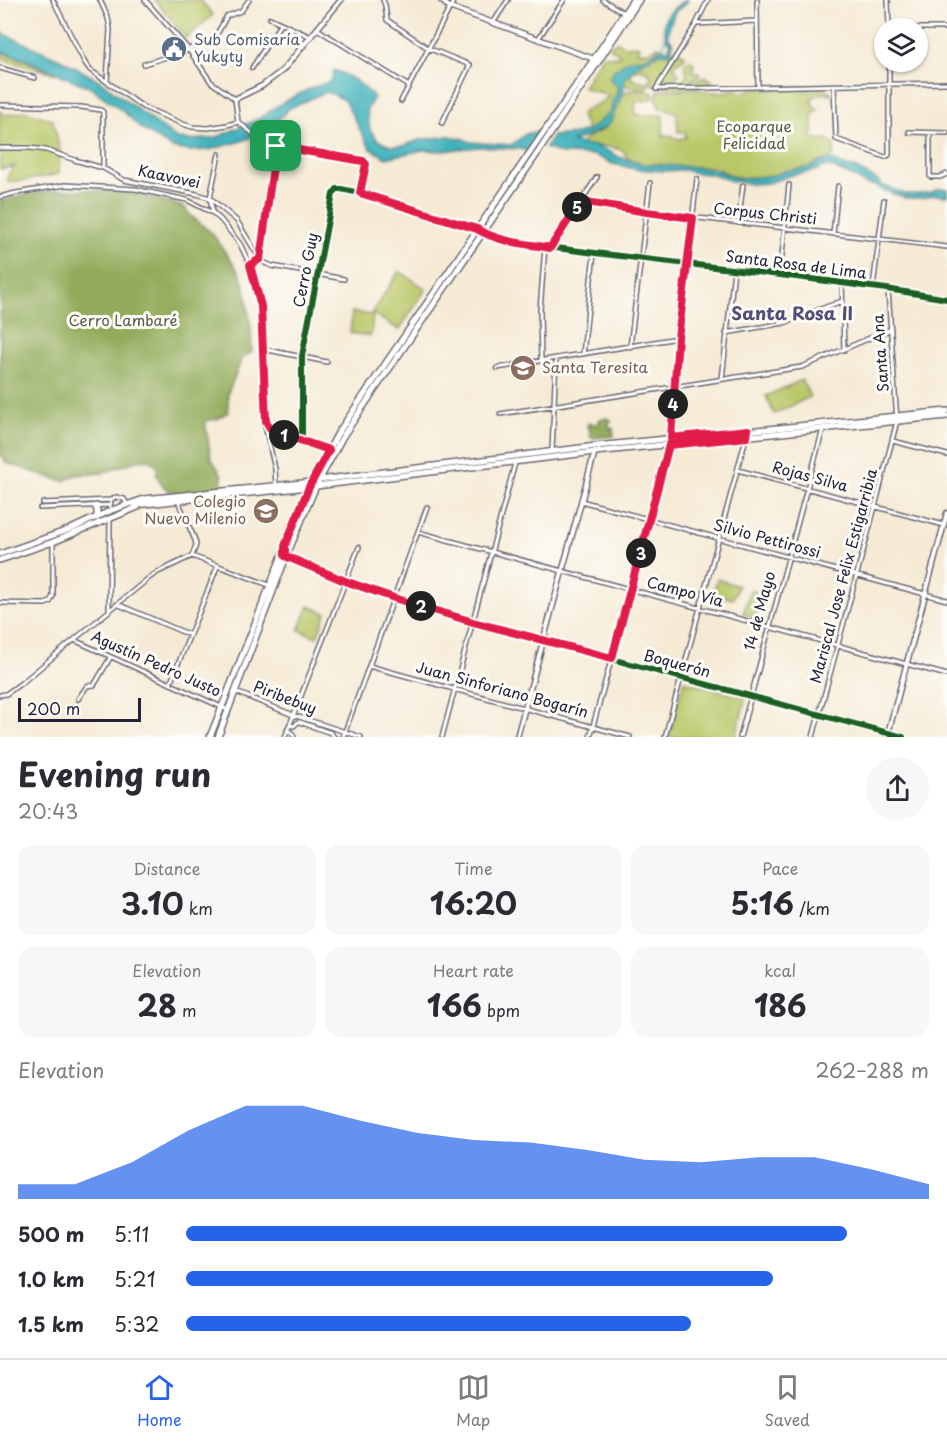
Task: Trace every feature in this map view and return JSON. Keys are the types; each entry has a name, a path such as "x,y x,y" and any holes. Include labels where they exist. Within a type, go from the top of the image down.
{"main road":[{"path":"619,26 633,0"},
{"path":"218,737 314,484 327,468 338,434 484,233 534,153 546,129 639,0"},
{"path":"363,402 477,229 554,129 596,60"},
{"path":"0,554 44,539 97,518 111,508 127,504 276,485 314,484 338,478 596,449 671,438 897,418 947,411"},
{"path":"897,418 947,416"},
{"path":"84,529 120,510 143,502 178,501 516,458 552,451 669,445 747,437 823,425"},
{"path":"210,737 285,546 332,451"},
{"path":"327,468 329,475 338,478"},
{"path":"0,560 53,542 143,502"},
{"path":"120,510 127,504"},
{"path":"95,506 97,518"},
{"path":"111,508 120,510"}],"street":[{"path":"53,0 90,70 143,107 192,127 217,127 239,123"},
{"path":"100,0 110,28 107,82"},
{"path":"145,0 189,50 211,82 235,99 239,123 261,140 276,146 363,161 366,164 360,193"},
{"path":"144,64 189,50 215,36 225,18 241,11 249,0"},
{"path":"235,99 262,86 283,70 341,0"},
{"path":"383,0 387,20 428,48 470,64 442,123"},
{"path":"441,0 449,7 596,60"},
{"path":"402,101 454,0"},
{"path":"494,23 508,0"},
{"path":"538,39 564,0"},
{"path":"603,0 624,13"},
{"path":"708,0 656,89 947,83"},
{"path":"757,0 758,87"},
{"path":"888,0 889,18"},
{"path":"270,18 311,37"},
{"path":"696,24 757,21"},
{"path":"252,68 281,23"},
{"path":"928,28 947,28"},
{"path":"317,29 409,86"},
{"path":"0,68 35,78"},
{"path":"834,86 836,140 888,157 889,72"},
{"path":"0,105 81,107 101,110 103,112 103,168"},
{"path":"909,132 947,133"},
{"path":"930,133 931,177 947,174"},
{"path":"260,259 276,146"},
{"name":"Kaavovei","path":"0,148 46,150 103,168 124,180 210,198 237,221 260,259"},
{"path":"213,213 210,198 219,154"},
{"path":"550,248 597,177"},
{"path":"590,737 671,438 678,338 697,179"},
{"path":"630,347 650,183"},
{"path":"738,223 743,185"},
{"path":"780,275 789,185"},
{"path":"0,197 55,186 122,187 187,200 221,219 240,244 250,265 261,306 265,426 275,469 276,485"},
{"path":"833,234 838,186"},
{"name":"Santa Rosa de Lima","path":"337,189 360,193 477,229 505,241 641,260 873,287 947,299"},
{"name":"Cerro Guy","path":"302,441 302,356 333,194 337,189"},
{"path":"873,287 884,200"},
{"name":"Corpus Christi","path":"581,201 693,218 947,247"},
{"path":"540,361 540,309 545,247"},
{"path":"584,354 594,253"},
{"path":"250,265 260,259"},
{"path":"260,259 272,266 344,279"},
{"path":"722,379 734,270"},
{"path":"842,283 844,350"},
{"name":"Santa Ana","path":"888,290 897,418"},
{"path":"726,333 784,323 842,301"},
{"path":"500,414 802,367 891,329"},
{"path":"497,368 678,338"},
{"path":"263,349 327,362"},
{"path":"552,451 556,358"},
{"name":"Mariscal Jose Felix Estigarribia","path":"813,737 893,441 897,418"},
{"path":"266,421 276,432 332,451"},
{"name":"14 de Mayo","path":"740,737 823,425"},
{"path":"664,737 748,430"},
{"path":"893,441 947,455"},
{"path":"517,737 596,449"},
{"path":"442,737 516,458"},
{"name":"Rojas Silva","path":"738,470 944,525"},
{"path":"43,503 111,500 116,497 126,500 127,504"},
{"path":"40,508 95,506 111,508 111,500"},
{"path":"178,501 195,540 196,545 192,556"},
{"name":"Silvio Pettirossi","path":"581,501 947,600"},
{"path":"343,737 427,507"},
{"path":"887,735 947,515"},
{"path":"109,610 111,518"},
{"name":"Campo Vía","path":"418,532 947,675"},
{"path":"0,603 45,604 50,602 53,596 53,542"},
{"path":"285,546 286,557"},
{"path":"285,737 359,547"},
{"path":"0,695 6,694 24,681 158,572 192,556 269,585"},
{"name":"Boquerón","path":"286,557 345,581 473,622 819,714 887,735 903,737"},
{"path":"170,684 218,565"},
{"path":"117,604 190,635"},
{"name":"Agustín Pedro Justo","path":"74,640 228,710"},
{"path":"78,699 87,686 94,685 110,658"},
{"name":"Juan Sinforiano Bogarín","path":"369,666 630,737"},
{"name":"Piribebuy","path":"235,692 293,715 360,737"},
{"path":"293,735 294,726 300,722 331,733 334,737"},
{"path":"289,725 294,726"},
{"path":"287,730 293,735"}],"green space":[{"path":"155,0 200,0 213,15 186,38"},
{"name":"Ecoparque Felicidad","path":"617,42 626,46 640,46 637,50 639,52 651,51 658,46 669,53 675,49 685,55 684,59 675,64 679,75 671,82 678,82 686,77 684,64 690,60 694,63 693,72 698,72 700,75 691,82 706,76 712,81 712,86 707,88 706,82 703,86 664,87 649,84 650,73 640,69 633,71 632,78 646,82 648,86 646,88 630,87 620,82 617,84 617,93 635,90 653,93 652,99 635,104 635,115 663,115 663,136 680,139 686,137 685,132 678,132 677,113 659,108 656,96 659,90 696,88 710,92 736,89 744,92 757,87 770,91 780,86 802,87 806,91 823,89 832,93 830,95 820,94 811,99 818,110 811,117 814,122 812,125 814,132 811,135 812,138 833,143 833,156 808,169 764,178 732,176 712,167 644,165 612,147 583,147 581,144 584,141 607,126 587,129 581,116 582,113 608,97 583,87 602,56 619,56 618,52 610,48"},
{"path":"0,52 56,74 12,62 0,57"},
{"path":"0,111 5,115 26,111 53,120 60,150 59,174 8,182 8,174 15,166 0,169"},
{"name":"Cerro Lambaré","path":"97,190 136,194 185,208 212,233 239,272 245,287 252,352 242,358 228,393 228,412 217,419 205,421 211,458 222,475 222,487 184,494 169,491 156,474 158,468 150,460 142,459 102,473 76,475 64,481 7,463 0,454 0,202 48,191"},
{"path":"399,271 426,289 399,330 372,313"},
{"path":"352,312 373,315 371,336 350,333"},
{"path":"802,380 810,397 774,414 766,396"},
{"path":"600,419 611,420 609,426 610,429 613,428 614,436 590,437 588,423 597,426"},
{"path":"717,579 738,586 733,599 713,593"},
{"path":"750,590 763,593 756,617 743,614"},
{"path":"309,606 326,613 317,637 299,630"},
{"path":"684,681 746,698 735,737 669,737"}],"water":[{"path":"684,0 688,0 675,12 670,25 668,36 673,43 670,54 660,53 632,70 624,80 624,90 610,123 583,138 572,141 604,149 641,164 699,167 719,171 736,178 775,175 832,160 853,167 882,185 905,194 947,189 947,196 905,198 877,186 865,184 831,167 796,174 768,183 751,184 684,170 636,169 613,164 594,155 562,154 545,148 553,136 577,134 592,128 611,111 612,102 619,92 619,88 610,79 614,70 629,60 647,57 660,49 669,49 670,43 665,33 665,21 670,12"},
{"path":"0,32 64,61 100,81 177,139 215,138 258,119 307,90 331,81 334,70 355,80 374,97 367,110 370,130 378,140 390,146 403,146 419,140 449,136 470,142 511,145 526,134 539,131 527,151 479,147 440,151 423,150 386,158 370,148 344,100 326,92 290,108 267,130 242,141 209,150 189,151 172,148 139,127 125,113 91,88 25,59 0,51"}],"waterway":[{"path":"662,50 665,37"}],"cycle path":[{"path":"302,441 302,356 333,194 337,189 360,193 477,229 505,241 825,281 947,299"},
{"path":"285,546 286,557 345,581 473,622 903,737"}],"place":[{"name":"Sub Comisaría Yukyty","path":"174,49"},
{"name":"Santa Teresita","path":"523,368"},
{"name":"Colegio Nuevo Milenio","path":"266,511"}],"district":[{"name":"Santa Rosa II","path":"792,314"}],"route":[{"path":"276,146 363,161 366,164 360,193 477,229 505,241 550,248 581,201 693,218 678,338 671,438 748,430 747,437 669,445 612,658 473,622 394,598 285,556 285,546 309,487 329,450 276,432 266,421 261,306 250,265 260,259 276,146"}]}
